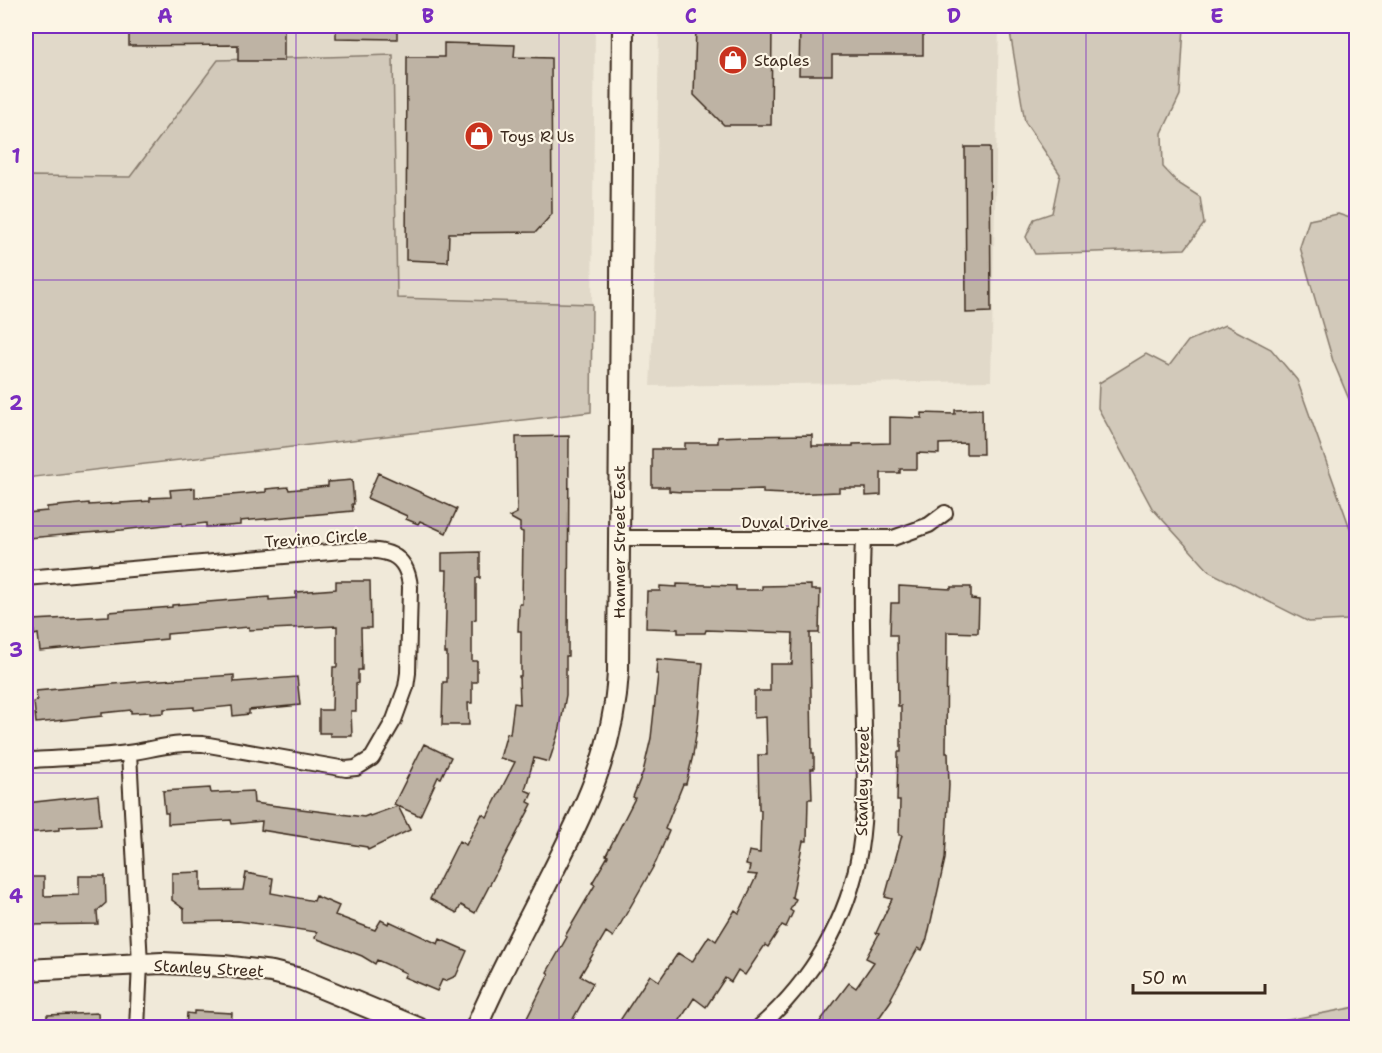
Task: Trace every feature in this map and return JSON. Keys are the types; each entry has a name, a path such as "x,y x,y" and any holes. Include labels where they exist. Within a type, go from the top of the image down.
{"street":[{"name":"Hanmer Street East","path":"476,1028 585,808 607,748 615,712 618,672 623,26"},
{"name":"Duval Drive","path":"618,538 893,538 930,525 945,513"},
{"name":"Stanley Street","path":"758,1028 782,1006 819,958 844,907 858,860 864,813 863,539"},
{"name":"Trevino Circle","path":"26,578 354,550 386,552 397,557 405,565 410,587 406,687 382,745 364,765 356,768 328,767 186,743 164,745 129,753 26,759"},
{"path":"129,753 140,964 137,1028"},
{"name":"Stanley Street","path":"26,970 162,963 224,966 272,972 308,982 418,1028"}],"shaded area":[{"path":"26,26 595,26 592,304 397,299 393,55 219,60 130,177 26,183"},
{"path":"659,26 999,26 991,381 650,386 655,292"},
{"path":"1009,26 1184,26 1180,95 1162,133 1163,167 1178,183 1200,197 1204,224 1185,249 1035,254 1026,237 1034,219 1052,213 1060,174 1025,122"},
{"path":"393,55 397,298 592,304 591,412 26,478 26,176 130,177 218,60"},
{"path":"1338,214 1356,220 1356,416 1333,361 1300,247 1309,220"},
{"path":"1225,325 1271,349 1297,380 1356,545 1356,612 1347,620 1309,622 1210,572 1152,508 1098,408 1099,383 1146,354 1169,366 1188,341"},
{"path":"1356,1007 1356,1027 1252,1027"}],"building":[{"path":"129,26 284,26 284,61 238,61 238,45 129,46"},
{"path":"336,26 397,26 397,39 336,38"},
{"name":"Staples","path":"696,26 772,26 771,125 724,125 694,95"},
{"path":"800,26 923,26 923,55 832,55 832,75 799,75"},
{"name":"Toys R Us","path":"444,43 515,45 514,57 551,58 552,214 536,232 449,233 448,262 406,260 407,57 444,57"},
{"path":"965,147 990,147 991,312 966,313"},
{"path":"982,409 983,454 966,454 966,443 939,444 939,454 917,453 917,469 900,469 900,473 881,473 881,495 866,496 866,488 839,488 839,492 787,494 763,493 763,489 732,490 732,492 682,492 669,491 669,487 652,487 652,449 685,449 685,443 718,443 718,437 746,436 812,435 812,446 890,443 890,417 922,418 922,413 955,414 955,410"},
{"path":"569,436 568,656 566,656 566,695 560,728 549,762 534,758 525,790 532,793 528,802 532,804 475,913 461,905 457,913 430,899 459,841 466,845 482,814 487,817 515,762 500,758 507,733 510,734 514,703 520,704 521,631 518,631 519,604 522,604 523,532 520,531 520,523 509,517 517,513 516,437"},
{"path":"378,473 457,509 446,533 420,521 418,524 406,519 407,516 367,498"},
{"path":"352,480 353,511 240,521 240,525 206,527 206,523 182,526 182,523 28,538 26,513 47,511 47,507 150,501 150,498 171,497 170,490 195,488 195,498 266,492 266,489 288,487 289,490 328,486 328,482"},
{"path":"480,552 480,578 476,578 476,619 472,620 472,661 477,661 477,682 472,682 472,703 468,703 469,725 442,725 443,682 447,682 447,653 445,653 447,570 442,570 442,553"},
{"path":"336,581 370,581 371,628 361,628 362,670 358,670 356,711 351,711 352,736 330,736 330,733 319,733 319,710 332,710 333,667 337,667 337,626 249,630 249,627 167,634 167,639 40,651 38,634 34,635 33,620 109,616 109,612 172,607 172,605 269,597 269,600 296,598 296,592 336,589"},
{"path":"677,584 736,586 736,590 762,590 762,586 811,585 811,590 820,590 819,633 810,633 814,769 811,769 812,799 808,799 807,841 803,841 792,897 796,899 790,910 793,912 786,927 782,925 768,947 765,945 745,975 738,970 731,982 725,978 706,1007 694,998 677,1025 673,1022 669,1028 615,1028 650,975 659,981 678,953 692,962 709,936 716,941 735,910 739,913 757,875 748,874 750,866 746,865 749,851 760,853 761,810 759,810 758,755 767,755 766,717 754,718 754,691 770,691 770,664 792,664 793,633 706,630 705,633 678,633 678,629 646,628 647,591 660,591 660,586 677,587"},
{"path":"899,586 951,589 951,587 971,587 971,599 979,600 978,633 947,632 946,753 948,753 949,785 945,859 927,939 922,950 918,948 892,999 872,1028 815,1028 849,983 856,988 874,962 866,958 879,934 876,933 892,899 885,897 902,835 899,835 900,801 897,801 898,752 901,752 901,706 898,706 897,635 890,635 891,603 899,603"},
{"path":"657,659 703,663 693,755 686,784 683,784 665,829 669,831 656,862 613,937 606,932 580,976 593,983 568,1028 522,1028 549,974 547,972 567,937 565,936 595,885 592,883 608,856 606,855 635,798 633,797 643,772 651,738 658,674 656,674"},
{"path":"234,675 234,682 297,677 300,705 249,710 249,714 233,716 232,706 194,710 194,707 164,709 164,713 150,714 150,712 131,713 131,710 102,713 102,716 36,723 34,702 37,701 36,691"},
{"path":"424,744 451,757 441,778 438,777 420,816 394,804"},
{"path":"210,788 211,793 253,791 254,803 364,817 398,806 410,830 368,850 367,847 261,830 262,821 232,824 231,820 168,824 163,791"},
{"path":"98,795 101,825 59,827 59,830 26,833 26,803"},
{"path":"201,872 201,891 243,890 246,873 273,878 271,893 314,901 316,896 339,906 335,915 375,930 381,920 388,924 389,921 438,944 440,939 467,951 456,976 442,980 437,991 404,977 406,973 377,960 375,964 362,956 315,938 317,932 238,921 184,922 184,909 172,900 172,873"},
{"path":"79,876 105,876 106,903 97,911 98,924 26,925 26,877 44,877 44,896 79,895"},
{"path":"194,1011 232,1013 231,1028 186,1028 187,1013 194,1014"},
{"path":"98,1013 99,1028 47,1028 47,1015"}],"place":[{"name":"Staples","path":"733,60"},
{"name":"Toys R Us","path":"479,136"}]}
